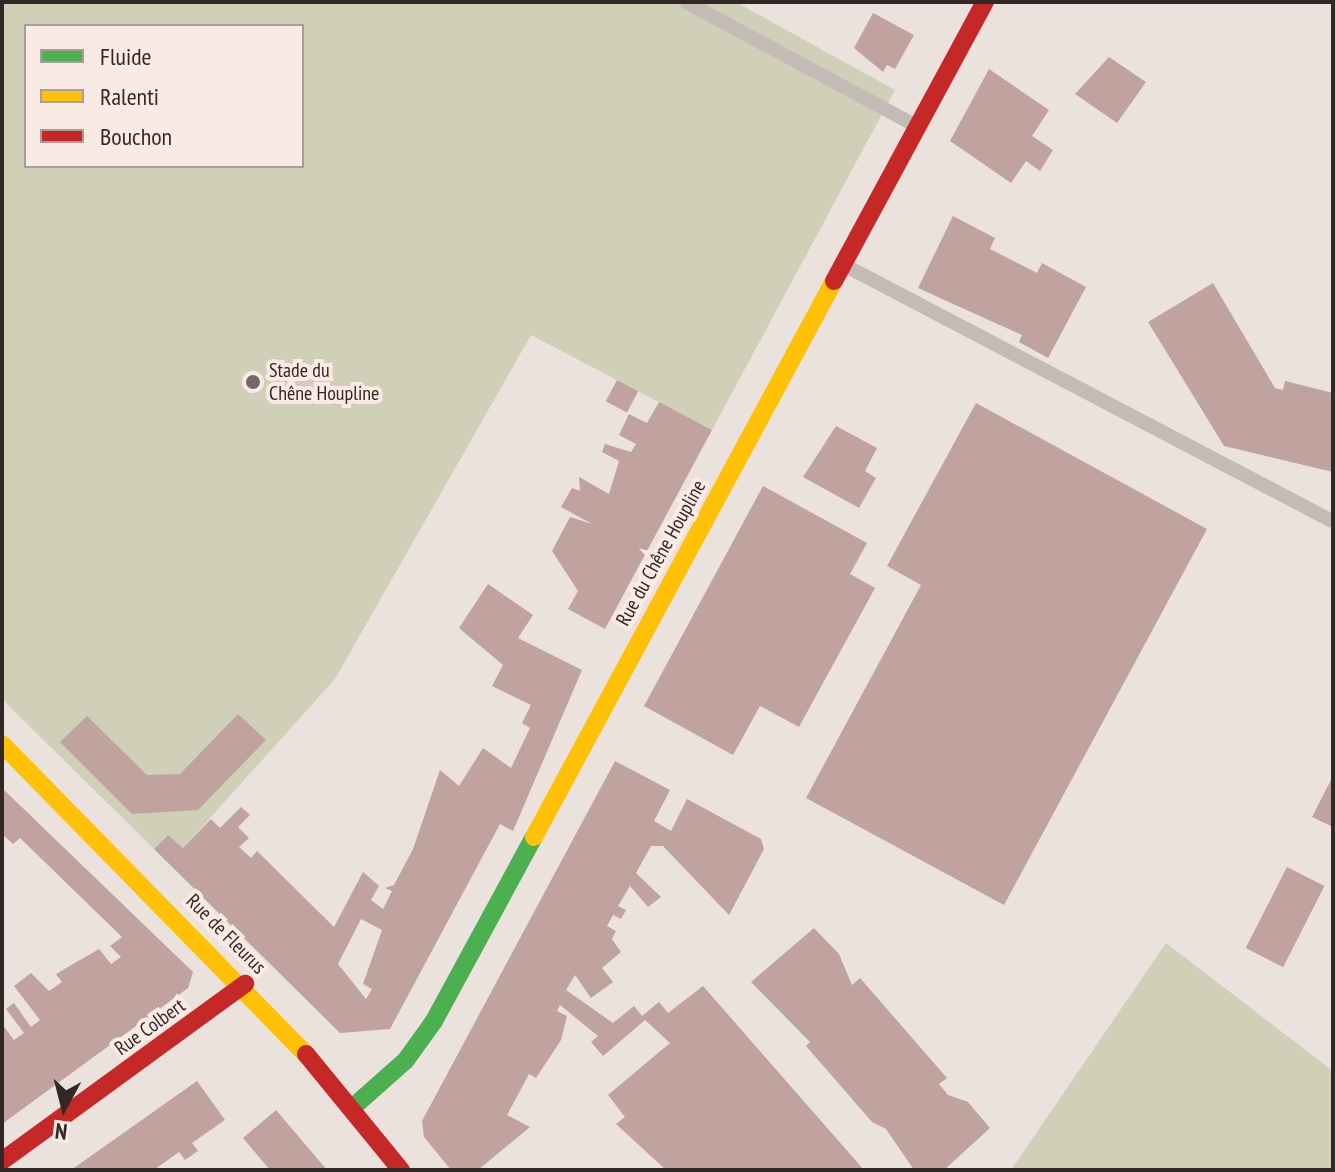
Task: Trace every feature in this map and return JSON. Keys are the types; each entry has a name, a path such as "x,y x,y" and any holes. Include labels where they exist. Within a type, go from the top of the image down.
{"street":[{"name":"Rue du Chêne Houpline","path":"352,1108 406,1060 434,1021 985,2"},
{"name":"Rue de Fleurus","path":"2,744 245,984 401,1170"},
{"name":"Rue Colbert","path":"2,1161 245,984"}],"lane":[{"path":"686,2 918,127"},
{"path":"843,265 1332,521"}],"green space":[{"name":"Stade du Chêne Houpline","path":"2,2 736,2 895,90 712,430 531,335 335,679 183,848 168,835 154,849 2,699"},
{"path":"1166,943 1333,1071 1333,1170 1011,1170"}],"building":[{"path":"873,13 914,35 895,69 887,65 883,72 854,48"},
{"path":"1109,57 1146,82 1117,123 1075,94"},
{"path":"989,69 1049,110 1032,136 1053,150 1040,171 1026,161 1011,183 950,141"},
{"path":"953,216 995,238 990,249 1037,273 1042,263 1086,287 1048,358 1019,342 1022,335 918,288"},
{"path":"1213,283 1275,388 1283,390 1285,381 1333,393 1333,472 1224,446 1148,322"},
{"path":"617,380 638,391 627,412 606,401"},
{"path":"659,402 712,430 605,629 568,609 578,591 552,551 570,517 592,524 561,507 572,488 580,491 579,477 609,494 619,461 602,452 605,444 631,452 636,444 619,435 629,414 647,423"},
{"path":"976,403 1207,529 1004,905 806,798 921,585 887,566"},
{"path":"836,426 877,448 865,471 876,478 859,508 803,477"},
{"path":"763,486 867,543 850,574 875,588 799,727 760,706 733,755 644,706"},
{"path":"488,584 533,615 518,638 582,670 513,831 500,824 390,1029 340,1033 154,849 168,835 183,848 211,819 220,828 241,807 250,815 238,827 249,838 239,847 251,858 257,851 334,927 363,872 379,886 371,900 383,909 392,891 385,888 394,885 413,849 440,770 459,786 483,748 511,768 530,728 522,723 531,705 492,686 503,665 459,628","holes":["361,919 382,930 363,984 372,989 366,999 338,964"]},
{"path":"238,714 266,740 198,810 132,814 60,742 87,716 147,775 180,774"},
{"path":"615,761 670,790 654,821 671,831 687,799 761,839 764,849 729,915 663,846 651,846 636,873 661,897 648,907 630,886 618,906 626,910 621,919 613,915 607,926 616,931 612,939 621,952 602,968 613,982 591,998 575,975 566,990 613,1023 634,1006 642,1016 659,1002 668,1013 703,986 864,1170 666,1170 616,1124 625,1117 608,1095 670,1043 645,1020 603,1056 591,1042 598,1036 560,1005 557,1011 567,1016 561,1040 536,1078 529,1074 507,1115 530,1127 478,1170 451,1170 424,1137 422,1121"},
{"path":"1333,776 1333,827 1312,817"},
{"path":"2,788 193,972 188,988 2,1124 2,1024 14,1040 24,1033 6,1009 14,1003 31,1027 40,1020 14,986 31,973 49,991 62,982 56,974 99,949 111,964 121,957 110,946 122,937 20,838 13,844 2,834"},
{"path":"1287,867 1324,886 1283,967 1246,948"},
{"path":"814,928 839,954 852,985 860,978 947,1078 939,1084 948,1095 968,1102 990,1128 944,1170 914,1170 886,1129 872,1122 806,1046 810,1042 751,982"},
{"path":"197,1081 225,1120 192,1143 198,1151 185,1160 179,1152 154,1170 71,1170"},
{"path":"276,1110 327,1170 270,1170 243,1138"}],"traffic: fast":[{"path":"352,1108 406,1060 434,1021 534,837"}],"traffic: slow":[{"path":"534,837 834,281"},
{"path":"2,744 306,1054"}],"traffic: jam":[{"path":"834,281 985,2"},
{"path":"2,1161 245,984"},
{"path":"306,1054 401,1170"}],"place":[{"name":"Stade du Chêne Houpline","path":"253,382"}]}
